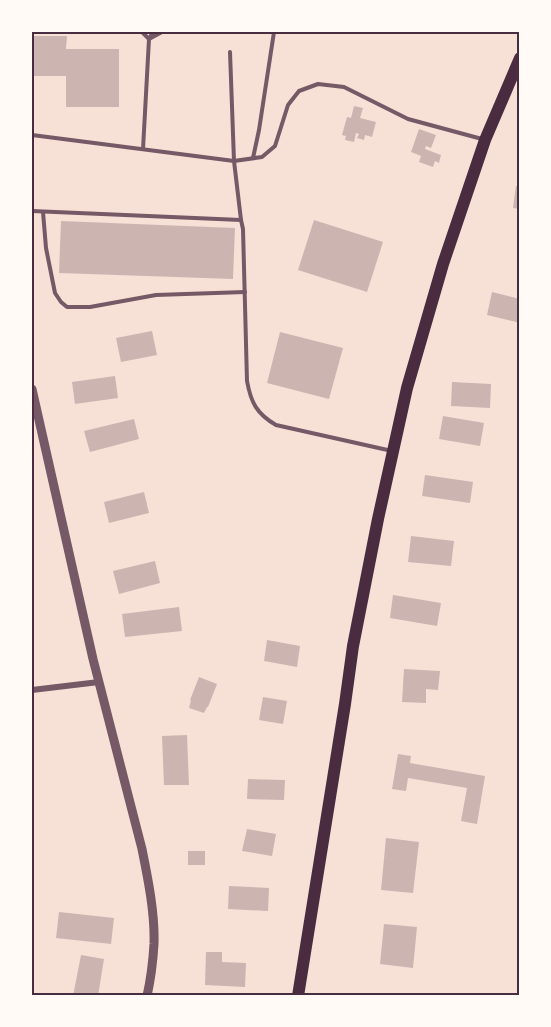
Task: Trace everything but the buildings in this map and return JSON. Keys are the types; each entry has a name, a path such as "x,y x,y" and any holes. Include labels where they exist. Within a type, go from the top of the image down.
{"main road":[{"path":"298,996 353,646 407,388 443,264 485,140 519,58"}],"street":[{"path":"32,389 99,682 142,849 149,888 154,942 147,996"},
{"path":"32,690 99,682"}],"lane":[{"path":"142,32 149,39"},
{"path":"143,149 149,39 153,32"},
{"path":"149,39 162,32"},
{"path":"253,158 274,32"},
{"path":"230,52 234,161 243,230 249,396 256,409 276,425 393,451"},
{"path":"32,135 234,161 262,157 275,146 288,105 299,91 318,84 344,87 408,119 485,140"},
{"path":"32,212 241,220"},
{"path":"43,212 46,248 55,293 67,307 90,307 156,295 245,292"}]}
